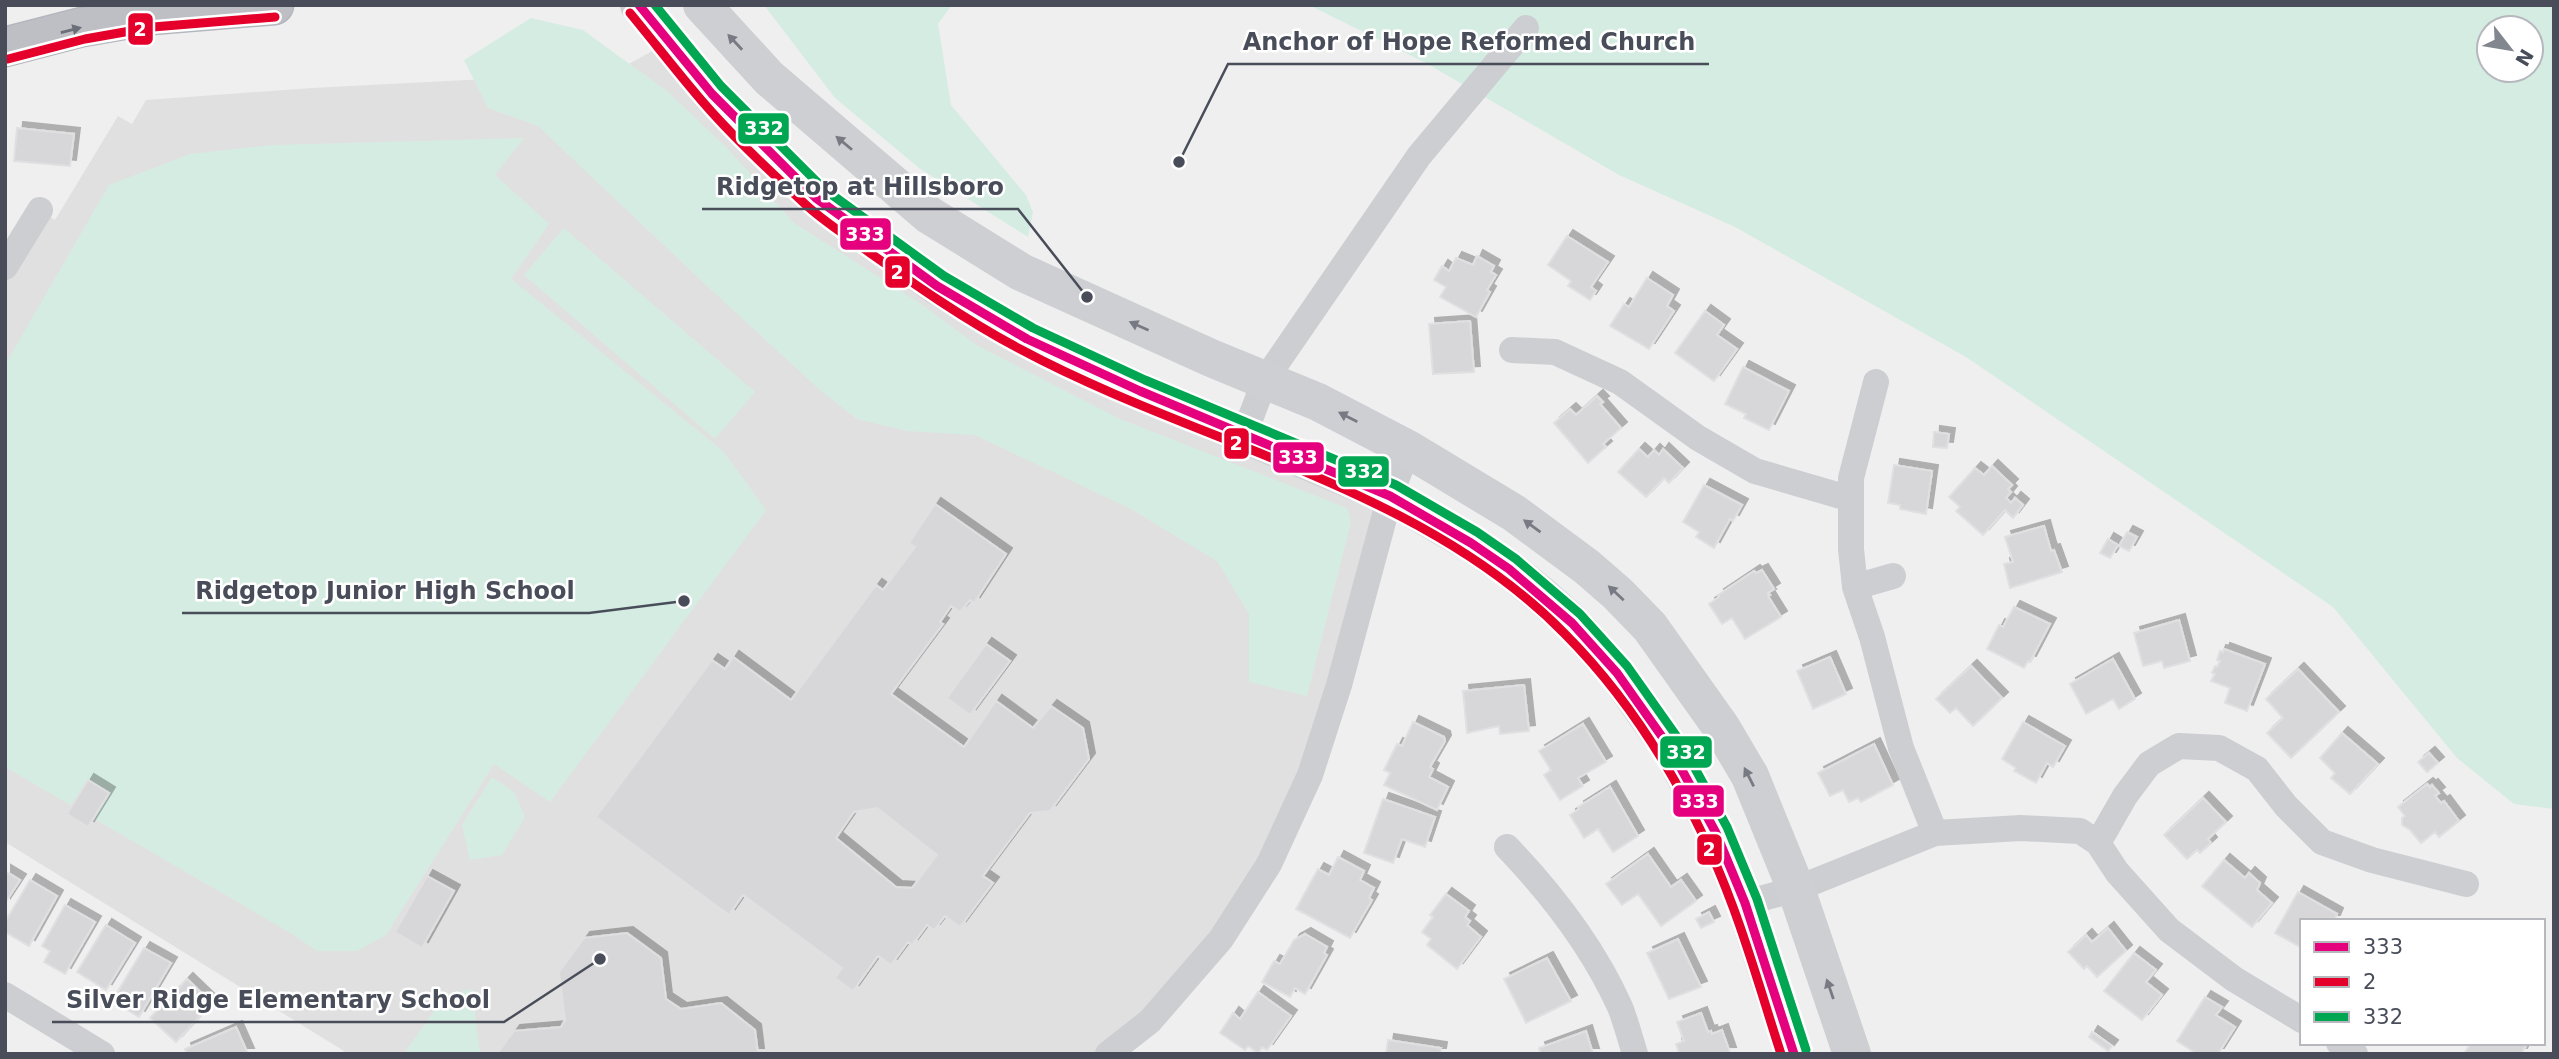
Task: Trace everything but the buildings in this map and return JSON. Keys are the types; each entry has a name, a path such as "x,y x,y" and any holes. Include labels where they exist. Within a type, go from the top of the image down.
{"highway":[{"path":"5,47 82,27 151,15 274,5"}],"main road":[{"path":"639,5 712,94 816,198 937,286 1027,339 1140,391 1390,496 1509,569 1572,624 1617,673 1670,748 1716,833 1745,903 1794,1054"},
{"path":"702,5 769,78 929,215 1021,272 1318,402 1408,449 1514,513 1608,585 1650,627 1721,727 1749,776 1796,888 1852,1054"}],"street":[{"path":"1244,435 1265,380 1419,156 1526,28"},
{"path":"5,267 40,210"},
{"path":"1512,350 1555,352 1620,382 1698,438 1755,471 1851,499"},
{"path":"1876,382 1852,478 1851,549 1856,587 1901,748 1935,834"},
{"path":"1108,1054 1150,1021 1222,939 1269,864 1310,775 1339,685 1390,496 1408,449"},
{"path":"1856,587 1893,576"},
{"path":"2098,843 2125,796 2149,764 2179,746 2219,748 2256,769 2286,806 2322,842 2372,860 2466,884"},
{"path":"1745,903 1796,888 1935,834 2021,828 2080,831 2098,843 2117,872 2169,930 2234,979 2300,1019"},
{"path":"1507,847 1546,888 1588,949 1620,1007 1635,1054"},
{"path":"5,995 102,1054"}],"shaded area":[{"path":"669,42 877,244 1390,496 1269,864 1108,1054 343,1054 344,1051 5,842 5,267 40,210 55,220 118,116 132,124 146,100 545,76 603,78"}],"green space":[{"path":"764,5 952,5 938,24 951,105 1026,195 1033,212 1028,237 919,168 835,98"},
{"path":"1309,5 2554,5 2554,809 2514,804 2457,758 2333,607 1966,357 1735,227 1619,175 1426,63"},
{"path":"531,18 583,30 668,92 728,149 794,223 918,302 978,346 1120,419 1347,508 1351,522 1307,696 1249,682 1249,614 1217,561 1131,509 975,435 907,431 857,419 821,391 538,126 488,108 464,60"},
{"path":"524,138 495,175 549,224 511,279 723,451 766,510 550,802 494,764 386,935 357,951 317,951 289,932 5,767 5,365 109,185 190,154 273,145"},
{"path":"564,228 755,392 715,439 524,275"},
{"path":"492,777 514,792 525,817 502,855 470,860 462,825"},
{"path":"472,989 480,1054 404,1054 445,995"}],"transit line":[{"name":"333","path":"639,5 712,94 816,198 937,286 1027,339 1140,391 1390,496 1471,543 1509,569 1572,623 1617,673 1670,748 1716,833 1745,903 1794,1054"},
{"name":"332","path":"655,5 721,86 824,189 944,276 1033,328 1145,380 1396,485 1477,532 1516,559 1580,614 1627,666 1680,741 1727,827 1757,899 1806,1050"},
{"name":"2","path":"630,13 714,114 805,204 833,227 940,301 1020,349 1088,382 1304,472 1375,504 1443,540 1507,582 1564,633 1592,662 1617,694 1641,727 1683,796 1702,833 1733,907 1781,1054"},
{"name":"2","path":"8,59 85,39 153,27 275,17"}],"place":[{"name":"Anchor of Hope Reformed Church","path":"1179,162"},
{"name":"Ridgetop at Hillsboro","path":"1087,297"},
{"name":"Ridgetop Junior High School","path":"684,601"},
{"name":"Silver Ridge Elementary School","path":"600,959"}]}
